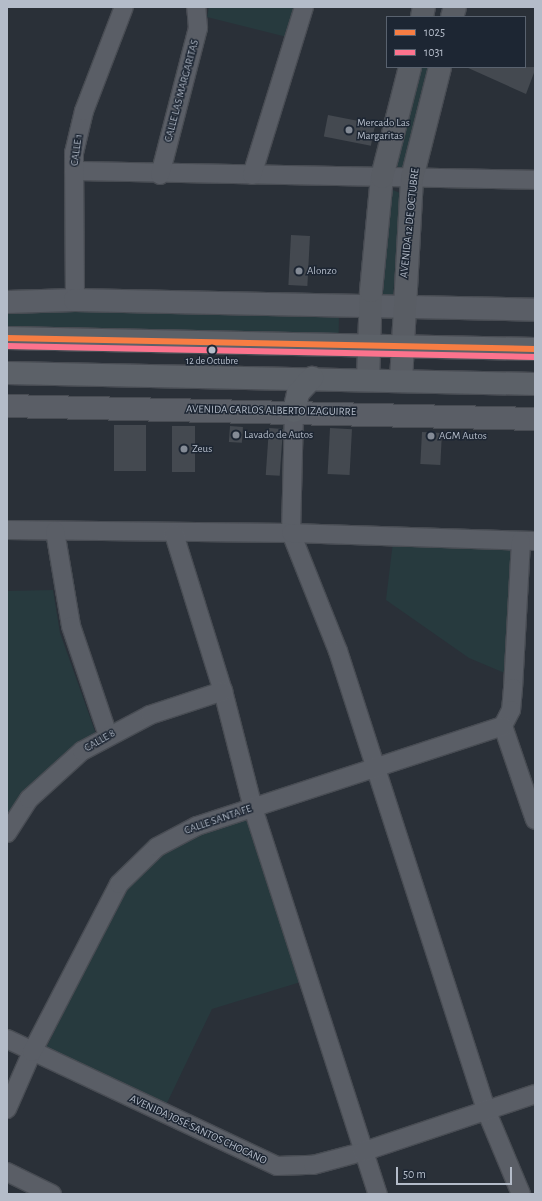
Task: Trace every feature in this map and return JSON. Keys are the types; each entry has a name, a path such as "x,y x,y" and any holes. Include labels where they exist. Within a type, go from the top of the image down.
{"main road":[{"path":"368,380 370,307 382,177 410,68"},
{"name":"AVENIDA 12 DE OCTUBRE","path":"401,381 403,308 412,178 440,68"},
{"path":"535,349 17,338 17,373 312,378 535,384"},
{"path":"294,411 298,393 312,378"}],"street":[{"name":"CALLE 1","path":"75,300 74,154 84,111 124,7"},
{"name":"CALLE LAS MARGARITAS","path":"160,175 198,28 196,7"},
{"path":"252,175 304,7"},
{"path":"74,171 160,175 252,175 535,180"},
{"path":"7,302 75,300 535,310"},
{"name":"AVENIDA CARLOS ALBERTO IZAGUIRRE","path":"7,406 294,411 535,419"},
{"path":"294,411 291,533 338,651 486,1110 521,1194"},
{"path":"7,530 174,534 291,533 528,541 514,688 511,710 503,726 535,820"},
{"path":"55,530 71,626 108,735"},
{"path":"174,534 223,690 253,808 316,995 362,1152 378,1194"},
{"name":"CALLE 8","path":"7,833 29,799 54,774 108,735 150,715 223,690"},
{"name":"CALLE SANTA FE","path":"7,1109 32,1052 119,884 138,863 171,838 253,808 503,726"},
{"name":"AVENIDA JOSÉ SANTOS CHOCANO","path":"7,1039 277,1166 313,1164 362,1152 535,1094"},
{"path":"7,1172 52,1194"}],"green space":[{"path":"209,7 297,7 287,37 207,17"},
{"path":"420,68 433,68 406,169 398,168 396,162"},
{"path":"393,190 400,193 393,298 381,296 388,192"},
{"path":"7,309 339,315 339,337 7,331"},
{"path":"393,542 513,548 507,674 469,658 386,600"},
{"path":"53,590 60,633 96,734 7,822 7,591"},
{"path":"250,817 304,981 212,1009 166,1105 45,1050 122,894 137,874 163,853 199,834"}],"building":[{"path":"535,67 526,94 468,68"},
{"name":"Mercado Las Margaritas","path":"328,115 375,124 371,146 324,137"},
{"path":"291,235 310,236 307,286 288,285"},
{"path":"114,425 146,425 146,471 114,471"},
{"name":"Zeus","path":"172,426 195,426 195,472 172,472"},
{"name":"Lavado de Autos","path":"230,426 243,427 242,443 229,442"},
{"path":"269,428 283,429 280,476 266,475"},
{"path":"330,428 352,429 350,475 328,474"},
{"path":"422,432 442,433 440,465 420,464"}],"transit line":[{"name":"1025","path":"7,338 535,349"},
{"name":"1031","path":"7,346 535,357"}],"place":[{"name":"Mercado Las Margaritas","path":"349,130"},
{"name":"Alonzo","path":"299,271"},
{"name":"12 de Octubre","path":"212,350"},
{"name":"Lavado de Autos","path":"236,435"},
{"name":"AGM Autos","path":"431,436"},
{"name":"Zeus","path":"184,449"}]}
